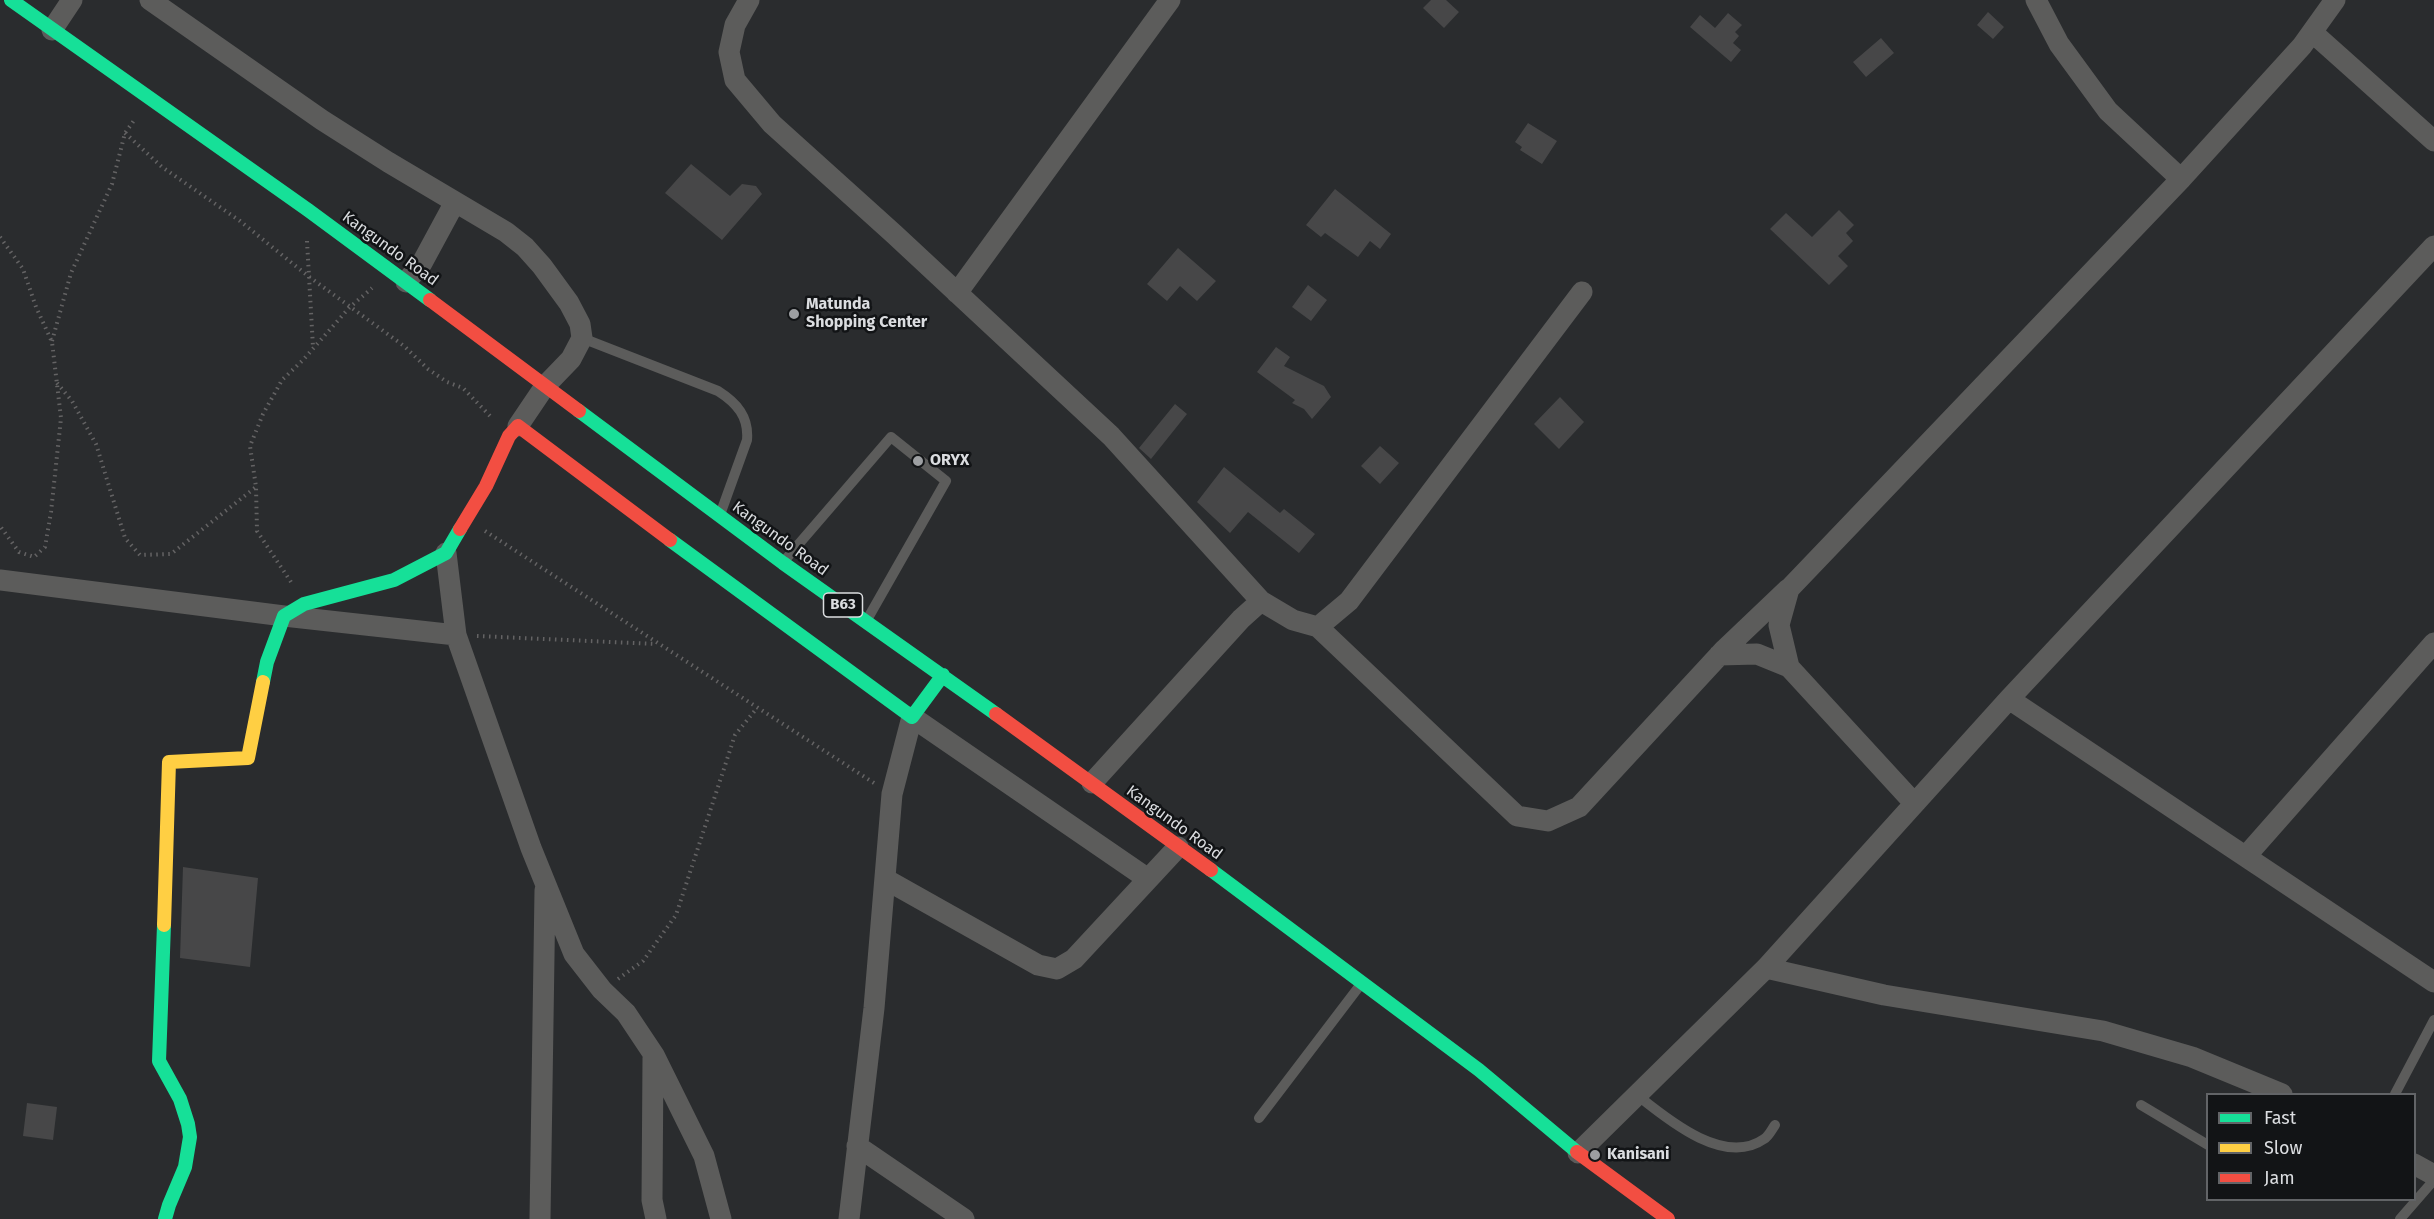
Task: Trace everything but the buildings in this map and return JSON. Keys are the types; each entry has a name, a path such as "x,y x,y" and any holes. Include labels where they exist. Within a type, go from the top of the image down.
{"main road":[{"name":"Kangundo Road","path":"10,0 308,210 783,562 1092,783 1479,1070 1578,1153 1664,1218"},
{"path":"165,1219 167,1204 186,1166 192,1130 180,1094 159,1061 169,762 248,758 267,662 284,616 304,604 394,580 446,554 486,486 509,436 518,426 912,717 943,675"}],"street":[{"path":"52,30 72,0"},
{"path":"150,0 322,120 506,232 525,247 542,266 569,303 580,324 582,338 572,358 545,386 518,426"},
{"path":"749,0 735,25 729,52 735,80 772,124 1112,436 1261,601 1293,620 1318,627 1517,816 1548,821 1580,807 1719,655 1789,589 2181,179 2302,46 2335,0"},
{"path":"957,293 1170,0"},
{"path":"2036,0 2059,44 2108,111 2181,179"},
{"path":"2312,32 2434,141"},
{"path":"399,276 422,263 455,202"},
{"path":"1578,1153 1766,968 2009,699 2434,246"},
{"path":"1318,627 1353,595 1582,292"},
{"path":"446,554 456,635 531,848 574,954 602,990 626,1013 654,1055 704,1156 721,1219"},
{"path":"0,580 456,635"},
{"path":"1789,589 1779,625 1789,667"},
{"path":"1092,783 1241,619 1261,601"},
{"path":"2246,856 2434,643"},
{"path":"1719,655 1757,654 1789,667 1914,803"},
{"path":"2009,699 2434,982"},
{"path":"849,1219 874,1008 892,794 912,717 1148,879"},
{"path":"885,879 1038,965 1057,969 1074,959 1178,847"},
{"path":"540,1219 545,882"},
{"path":"1766,968 1884,995 2103,1031 2192,1057 2277,1093"},
{"path":"654,1055 652,1200 656,1219"},
{"path":"857,1146 964,1219"},
{"path":"2416,1165 2434,1178"}],"lane":[{"path":"582,338 718,391 732,400 741,411 748,428 747,440 720,515"},
{"path":"783,562 891,437 946,481 866,621"},
{"path":"1259,1118 1362,982"},
{"path":"2396,1093 2434,1020"},
{"path":"1637,1095 1671,1122 1712,1143 1726,1147 1742,1148 1757,1143 1765,1139 1775,1125"},
{"path":"2141,1105 2206,1144"},
{"path":"2416,1200 2434,1178"},
{"path":"2400,1219 2415,1201"}],"path":[{"path":"52,342 72,273 112,184 125,133 151,98"},
{"path":"125,133 162,167 240,221 349,308 404,346 428,369 447,382 463,388 478,403"},
{"path":"308,210 308,276 313,348"},
{"path":"0,237 23,269 36,307 52,342 61,418 45,547 34,557 18,552 0,526"},
{"path":"304,604 256,531 256,487 250,446 282,380 349,308 399,276"},
{"path":"57,383 72,401 96,444 125,538 140,555 171,554 256,487"},
{"path":"467,519 892,794"},
{"path":"456,635 657,644"},
{"path":"602,990 643,961 676,915 735,735 757,708"}],"traffic: fast":[{"path":"11,0 308,210 430,300"},
{"path":"579,411 783,563 996,714"},
{"path":"263,682 267,662 284,616 304,604 394,580 446,553 460,529"},
{"path":"670,540 912,717 943,675"},
{"path":"1211,870 1479,1070 1577,1152"},
{"path":"164,925 159,1061 180,1099 190,1137 185,1167 165,1219"}],"traffic: slow":[{"path":"164,925 169,762 248,758 263,682"}],"traffic: jam":[{"path":"430,300 579,411"},
{"path":"460,529 486,486 509,436 518,426 670,540"},
{"path":"996,714 1211,870"},
{"path":"1577,1152 1668,1219"}],"place":[{"name":"Matunda Shopping Center","path":"794,314"},
{"name":"ORYX","path":"918,461"},
{"name":"Kanisani","path":"1595,1155"}]}
